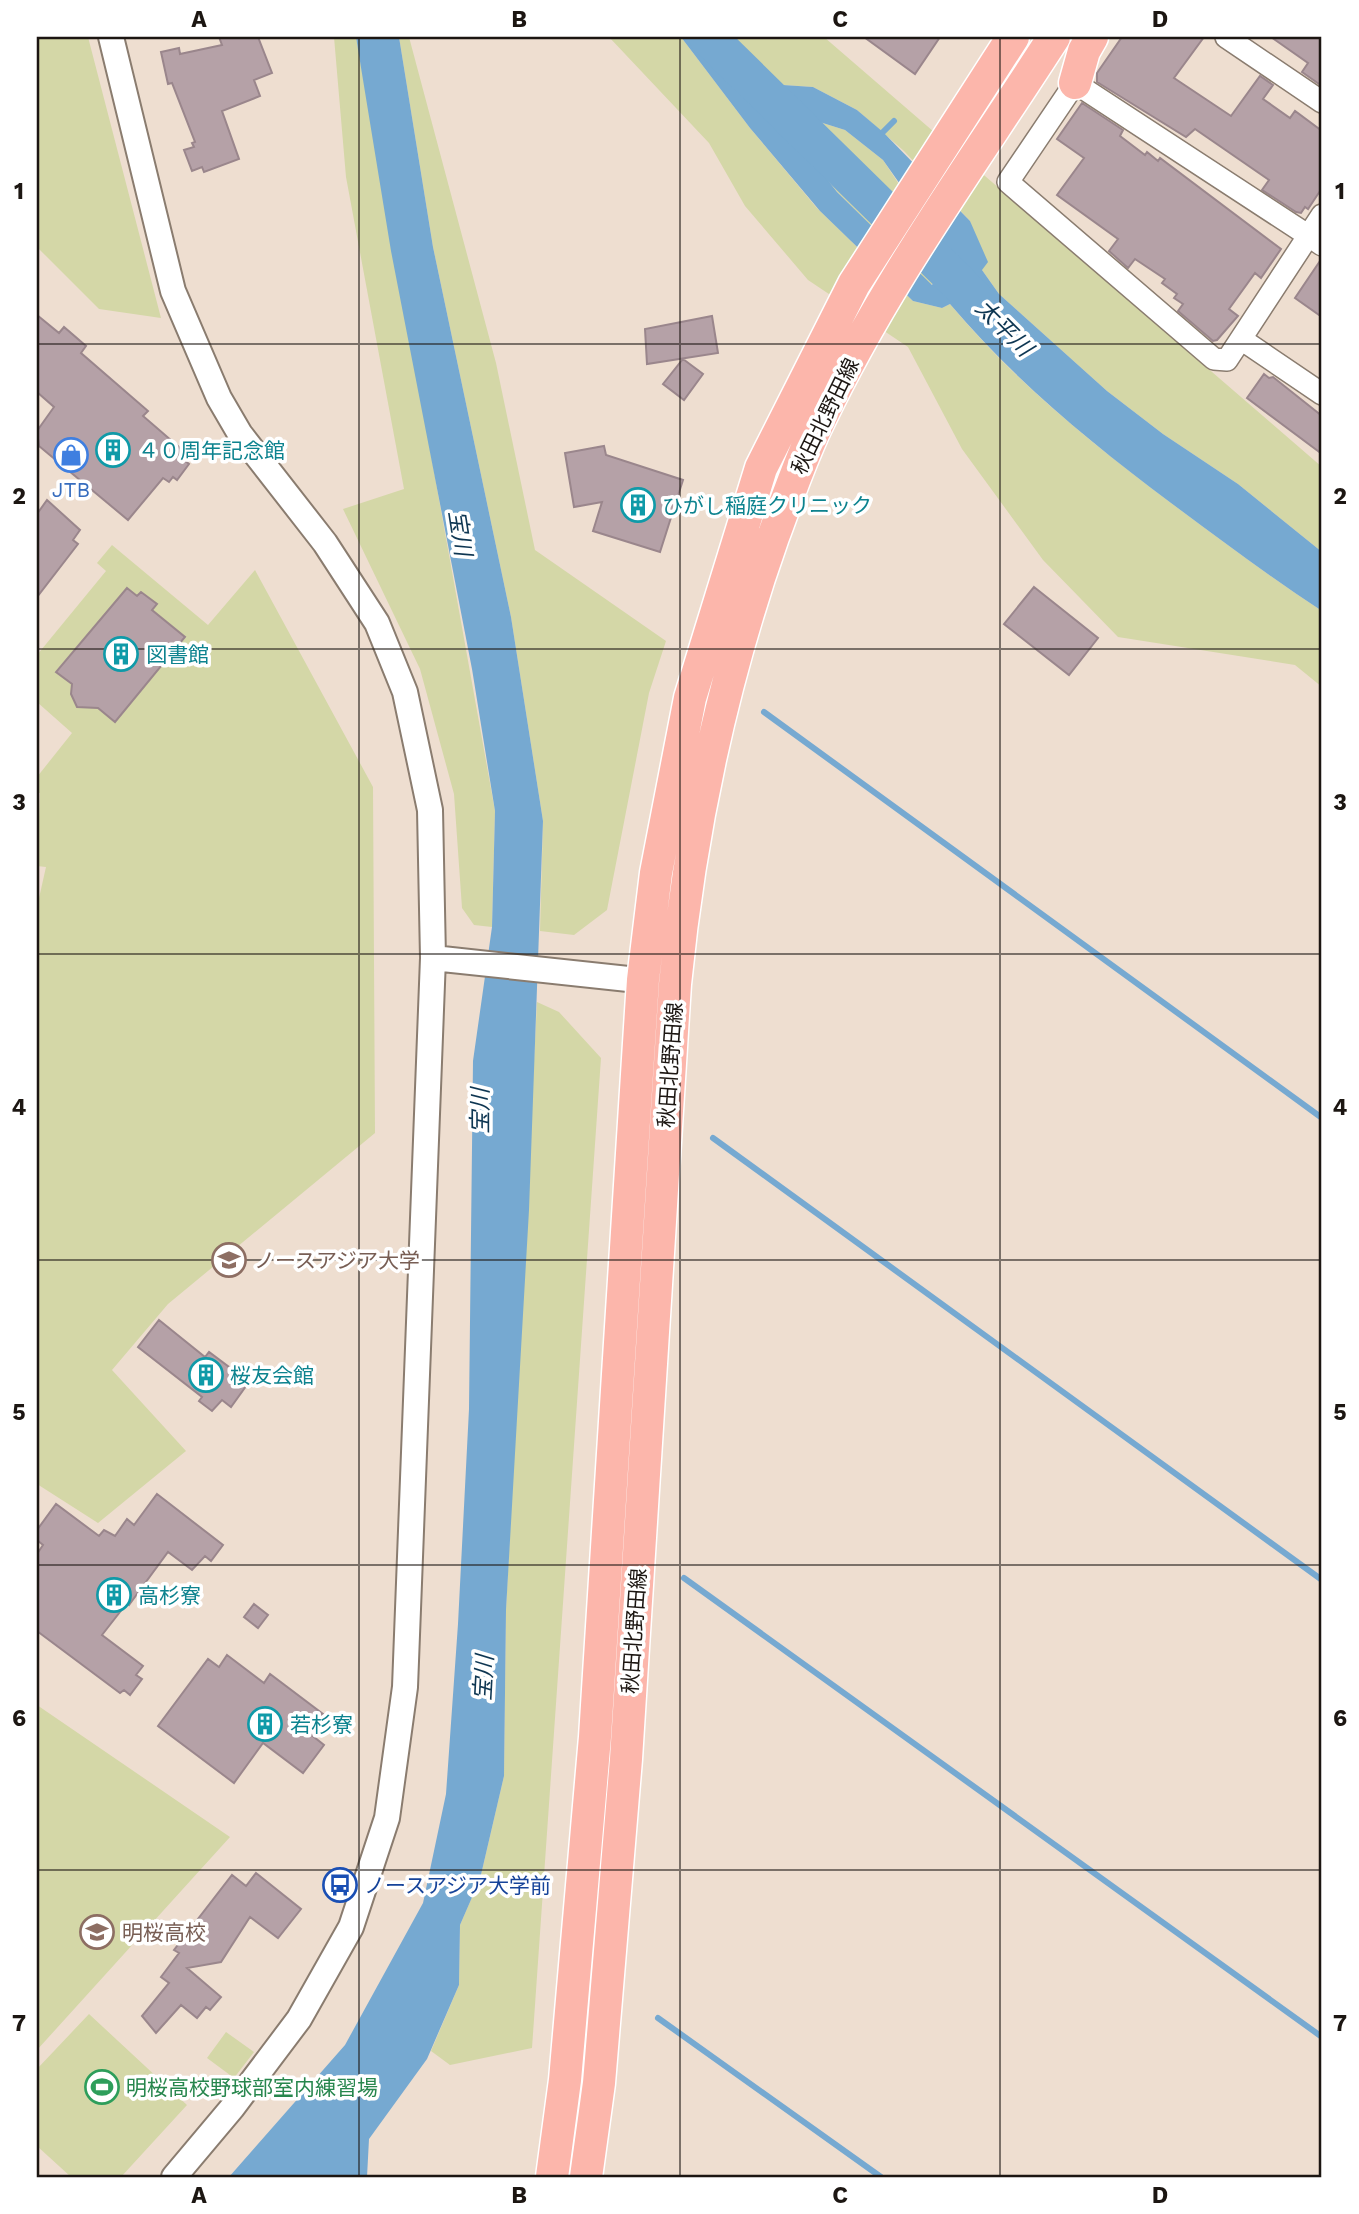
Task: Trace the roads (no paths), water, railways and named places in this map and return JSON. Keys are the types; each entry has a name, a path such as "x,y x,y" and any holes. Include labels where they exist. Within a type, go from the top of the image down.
{"main road":[{"name":"秋田北野田線","path":"552,2177 565,2081 595,1737 643,980 656,873 690,698 720,592 761,468 854,284 1013,37"},
{"name":"秋田北野田線","path":"586,2177 599,2083 626,1759 675,984 684,890 718,723 751,599 819,420 879,307 959,177 1054,37"},
{"path":"1075,83 1084,51 1092,37"}],"street":[{"path":"111,37 173,290 219,398 240,434 358,590 377,623 405,692 430,810 433,958 405,1687 387,1818 351,1927 299,2019 232,2108 174,2177"},
{"path":"1226,37 1322,102"},
{"path":"1315,241 1075,83 1008,182 1214,359 1227,360 1315,241 1322,215"},
{"path":"1241,339 1322,394"},
{"path":"433,958 675,984"}],"water":[{"name":"宝川","path":"356,37 399,37 433,247 511,617 543,821 529,1210 506,1610 504,1776 480,1879 460,1925 459,1985 427,2059 369,2139 367,2177 229,2177 345,2045 423,1903 446,1794 458,1624 469,1409 473,1061 492,927 495,811 472,669 391,251"},
{"path":"681,37 733,37 746,53 783,85 813,87 857,110 883,132 970,221 988,262 982,270 999,294 1107,391 1163,434 1238,484 1322,552 1322,611 1208,531 1083,434 1027,385 950,304 942,308 913,301 820,211 750,128","holes":["810,119 845,130 883,160 945,248 948,258 932,285 837,192 798,142"]}],"waterway":[{"name":"太平川","path":"708,37 979,303"},
{"path":"883,132 894,121"},
{"path":"764,712 1322,1118"},
{"path":"713,1138 1322,1580"},
{"path":"684,1578 1322,2037"},
{"path":"658,2018 881,2177"}],"place":[{"name":"４０周年記念館","path":"113,450"},
{"name":"JTB","path":"71,455"},
{"name":"ひがし稲庭クリニック","path":"638,505"},
{"name":"図書館","path":"121,654"},
{"name":"ノースアジア大学","path":"229,1260"},
{"name":"桜友会館","path":"206,1375"},
{"name":"高杉寮","path":"114,1595"},
{"name":"若杉寮","path":"265,1724"},
{"name":"ノースアジア大学前","path":"340,1885"},
{"name":"明桜高校","path":"97,1932"},
{"name":"明桜高校野球部室内練習場","path":"102,2087"}]}
